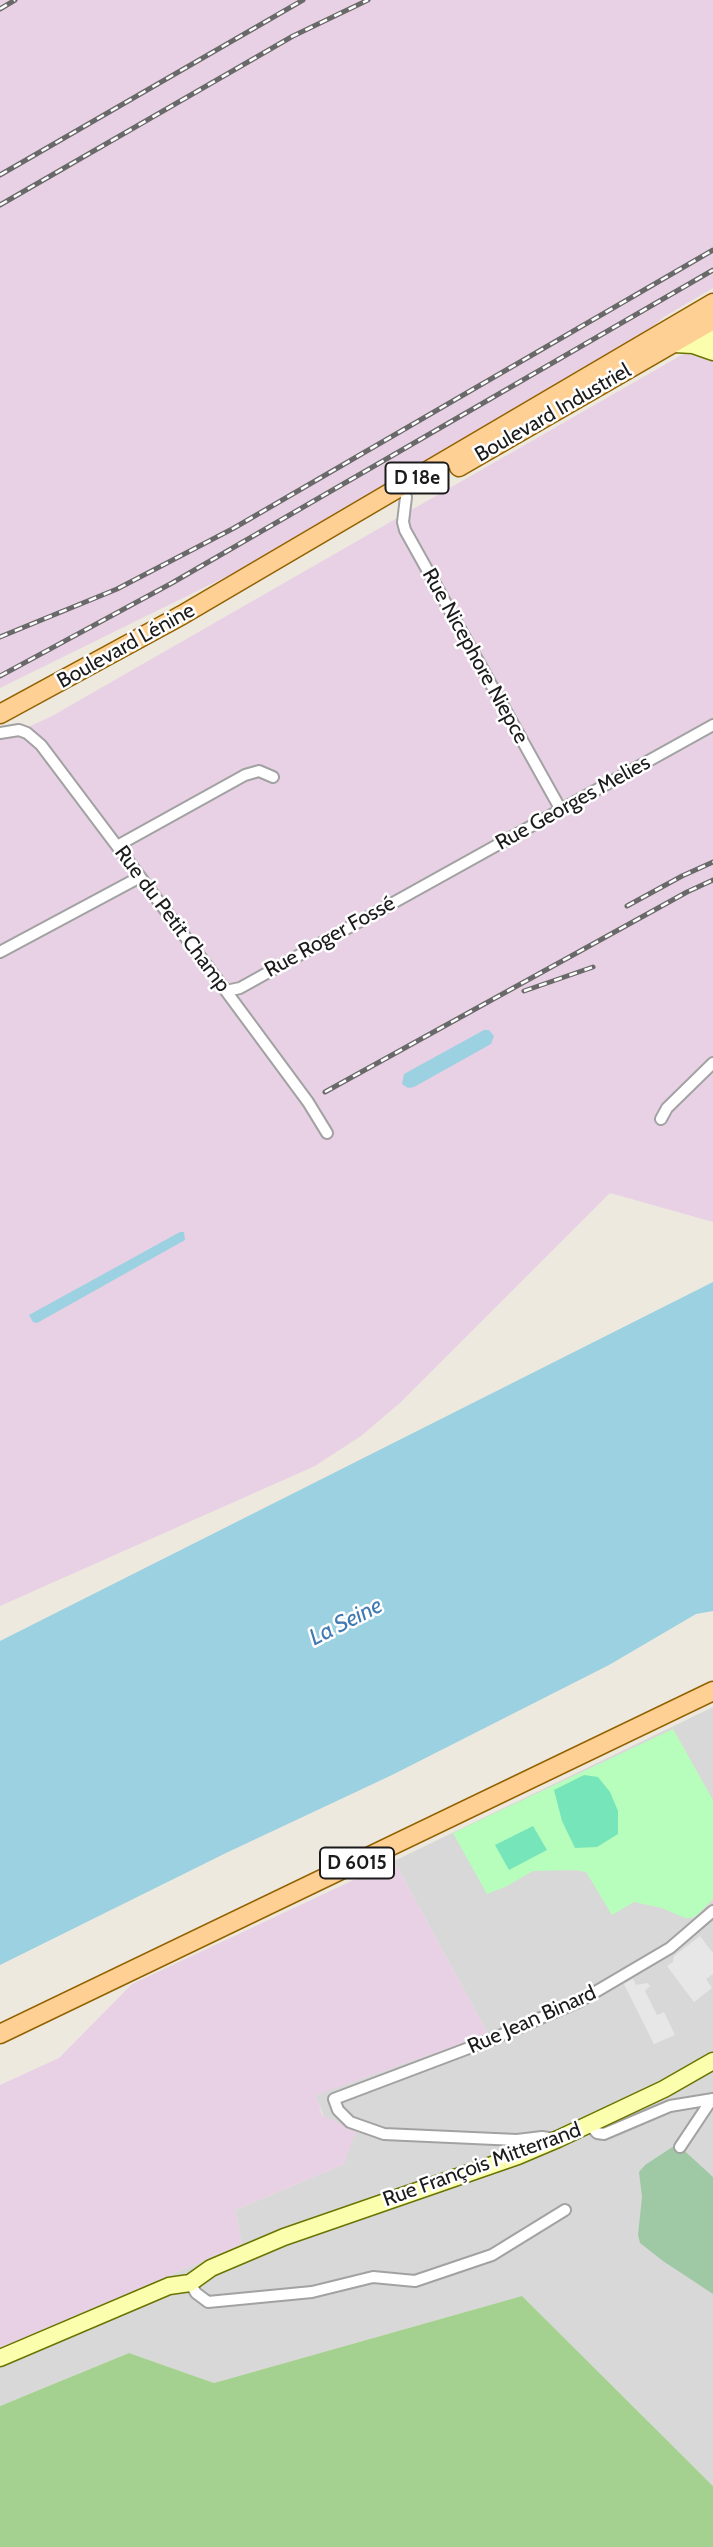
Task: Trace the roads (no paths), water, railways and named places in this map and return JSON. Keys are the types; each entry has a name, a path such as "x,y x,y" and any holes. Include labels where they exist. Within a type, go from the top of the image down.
{"main road":[{"name":"Boulevard Industriel","path":"248,583 406,497 674,344 707,316"},
{"name":"Boulevard Industriel","path":"248,583 707,316"},
{"name":"Boulevard Lénine","path":"0,714 248,583"},
{"name":"Boulevard Lénine","path":"0,726 147,647 248,583"},
{"name":"D 6015","path":"0,2034 713,1691"}],"street":[{"path":"674,344 711,350 707,316"},
{"name":"Rue Nicephore Niepce","path":"406,497 403,522 405,530 561,810"},
{"name":"Rue Georges Melies","path":"433,880 713,725"},
{"name":"Rue du Petit Champ","path":"0,733 19,730 33,736 226,991 327,1133"},
{"path":"117,846 245,775 260,771 273,777"},
{"path":"0,951 140,877"},
{"name":"Rue Roger Fossé","path":"226,991 240,988 433,880"},
{"path":"661,1119 667,1108 713,1063"},
{"name":"Rue Jean Binard","path":"558,2139 542,2137 517,2140 384,2133 350,2122 338,2110 334,2099 490,2040 580,2001 670,1948 713,1910"},
{"name":"Rue François Mitterrand","path":"190,2283 211,2268 284,2237 517,2156 558,2139 664,2089 713,2061"},
{"path":"590,2125 597,2133 604,2134 670,2106 713,2099"},
{"path":"680,2147 713,2099"},
{"path":"0,2358 169,2286 190,2283 196,2293 208,2302 312,2292 373,2277 415,2281 492,2255 565,2210"}],"water":[{"path":"484,1030 489,1030 494,1036 491,1044 414,1087 408,1088 402,1084 404,1074"},
{"path":"184,1232 185,1240 37,1323 33,1322 29,1315"},
{"name":"La Seine","path":"713,1282 713,1611 696,1614 609,1665 392,1775 226,1853 0,1965 0,1641"}],"railway":[{"path":"0,9 15,0"},
{"path":"0,175 303,0"},
{"path":"0,205 293,36 368,0"},
{"path":"0,637 117,589 234,528 713,250"},
{"path":"0,676 172,583 713,270"},
{"path":"627,906 713,862"},
{"path":"325,1092 713,880"},
{"path":"524,991 593,967"}]}
